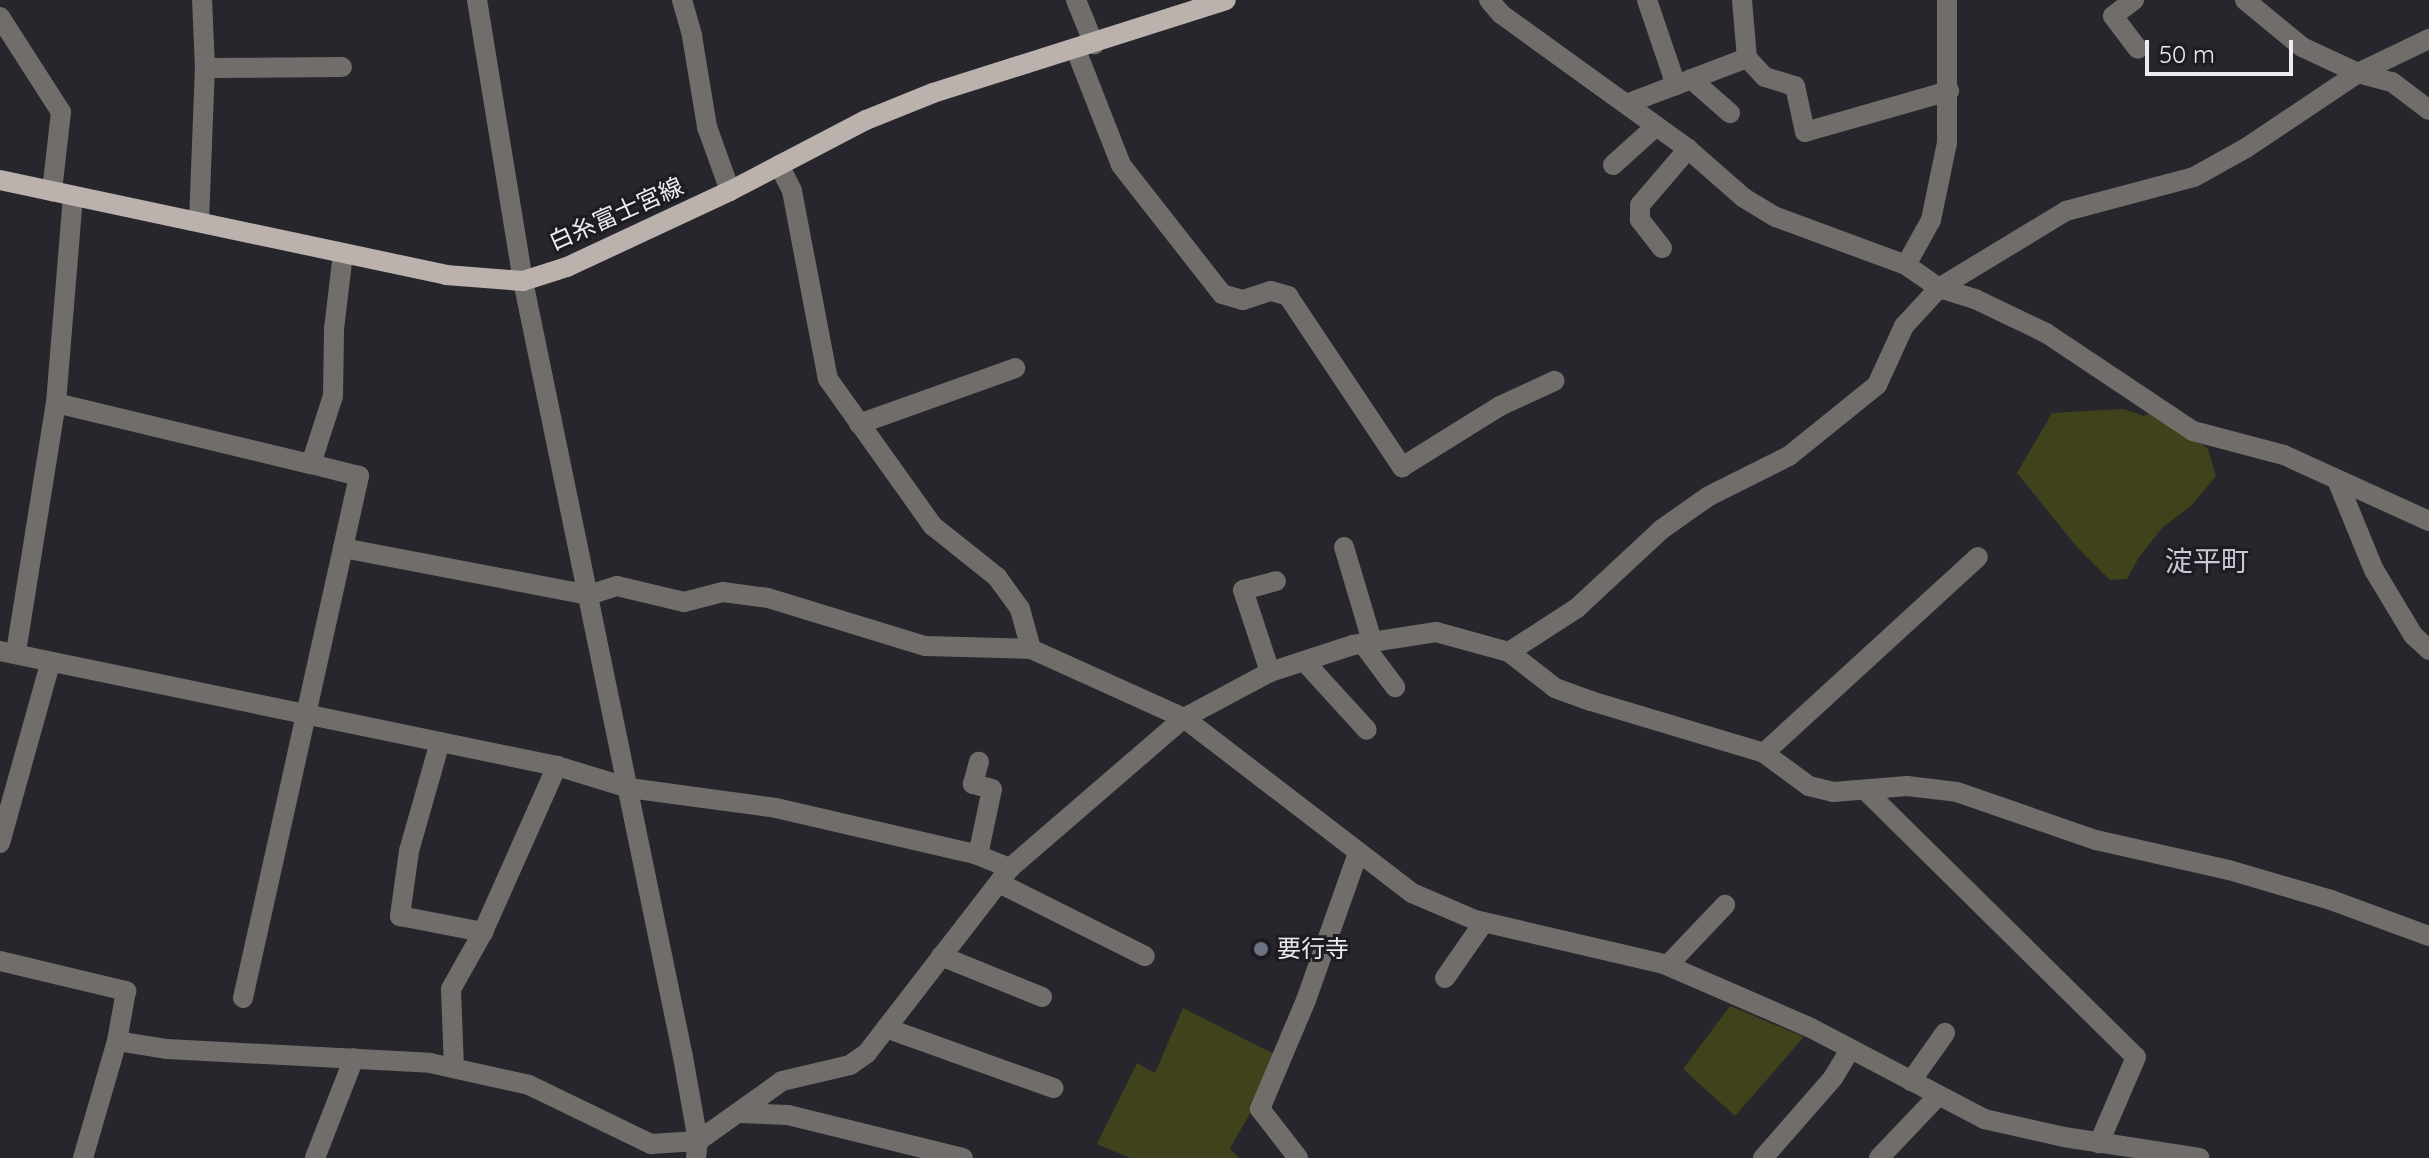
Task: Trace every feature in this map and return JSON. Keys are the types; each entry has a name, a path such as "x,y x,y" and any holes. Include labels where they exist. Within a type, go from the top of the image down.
{"main road":[{"name":"白糸富士宮線","path":"0,180 446,275 523,281 567,267 730,191 866,120 920,98 1226,0"}],"street":[{"path":"199,222 205,68 202,0"},
{"path":"477,0 523,281 629,788 697,1149"},
{"path":"682,0 707,127 730,191"},
{"path":"1076,0 1085,47 1121,165 1222,294 1243,300 1271,291 1288,296 1402,467 1500,406 1554,381"},
{"path":"1489,0 1501,14 1688,149 1744,198 1776,217 1906,265 1939,288 1975,299 2046,333 2193,431 2284,455 2429,521"},
{"path":"1647,0 1684,82 1730,113"},
{"path":"1742,0 1747,58 1765,77 1795,86 1805,132 1949,91"},
{"path":"1906,265 1931,220 1947,143 1947,0"},
{"path":"2134,0 2113,16 2138,49"},
{"path":"2245,0 2302,47 2358,73 2392,82 2429,110"},
{"path":"0,17 61,112 52,191"},
{"path":"1509,652 1577,608 1662,529 1709,496 1789,456 1877,385 1904,326 1939,288 2066,211 2194,177 2246,148 2358,73 2429,39"},
{"path":"1626,104 1747,58"},
{"path":"205,68 342,67"},
{"path":"1613,165 1656,126"},
{"path":"1662,248 1640,220 1640,205 1688,149"},
{"path":"779,165 792,191 828,379 933,526 997,577 1020,609 1031,649"},
{"path":"73,196 56,403 8,652 50,664 557,766 629,788 776,808 978,855 1004,875 1145,956"},
{"path":"311,464 333,396 334,329 343,254"},
{"path":"859,424 1015,368"},
{"path":"56,403 359,476 243,998"},
{"path":"2337,480 2374,570 2413,635 2429,650"},
{"path":"1344,547 1368,644 1395,687"},
{"path":"343,548 589,595 617,586 684,602 723,592 768,598 925,646 1031,649 1184,718 1412,893 1484,922 1668,965 1811,1028 1984,1119 2099,1143 2199,1158"},
{"path":"1764,753 1978,557"},
{"path":"1270,672 1243,590 1276,581"},
{"path":"117,1041 167,1049 354,1058 454,1068 529,1085 651,1144 697,1149 782,1081 850,1065 867,1053 1004,875 1184,718 1270,672 1368,644 1436,632 1509,652 1555,688 1764,753 1809,786 1833,792 1907,786 1957,792 2096,840 2229,870 2331,900 2429,936"},
{"path":"1304,661 1367,730"},
{"path":"0,843 50,664"},
{"path":"440,742 409,851 400,916 483,932"},
{"path":"978,855 992,789 973,784 979,762"},
{"path":"454,1068 451,989 483,932 557,766"},
{"path":"1865,790 2136,1057 2099,1143"},
{"path":"1298,1158 1260,1109 1306,1000 1358,853"},
{"path":"1668,965 1725,905"},
{"path":"1445,978 1484,922"},
{"path":"941,956 1042,997"},
{"path":"0,961 126,991 117,1041 83,1158"},
{"path":"886,1028 1054,1088"},
{"path":"1911,1081 1945,1033"},
{"path":"1763,1158 1833,1078 1850,1050"},
{"path":"315,1158 354,1058"},
{"path":"1879,1158 1938,1096"},
{"path":"740,1113 788,1115 963,1158"}],"green space":[{"path":"2159,408 2208,449 2216,476 2191,506 2163,527 2139,557 2127,579 2110,580 2076,546 2017,473 2052,413 2124,409 2144,416"},
{"path":"1730,1006 1804,1037 1735,1116 1683,1069"},
{"path":"1183,1008 1282,1058 1230,1148 1239,1158 1130,1158 1097,1144 1137,1063 1155,1073"}],"place":[{"name":"要行寺","path":"1261,949"}],"district":[{"name":"淀平町","path":"2207,561"}]}
